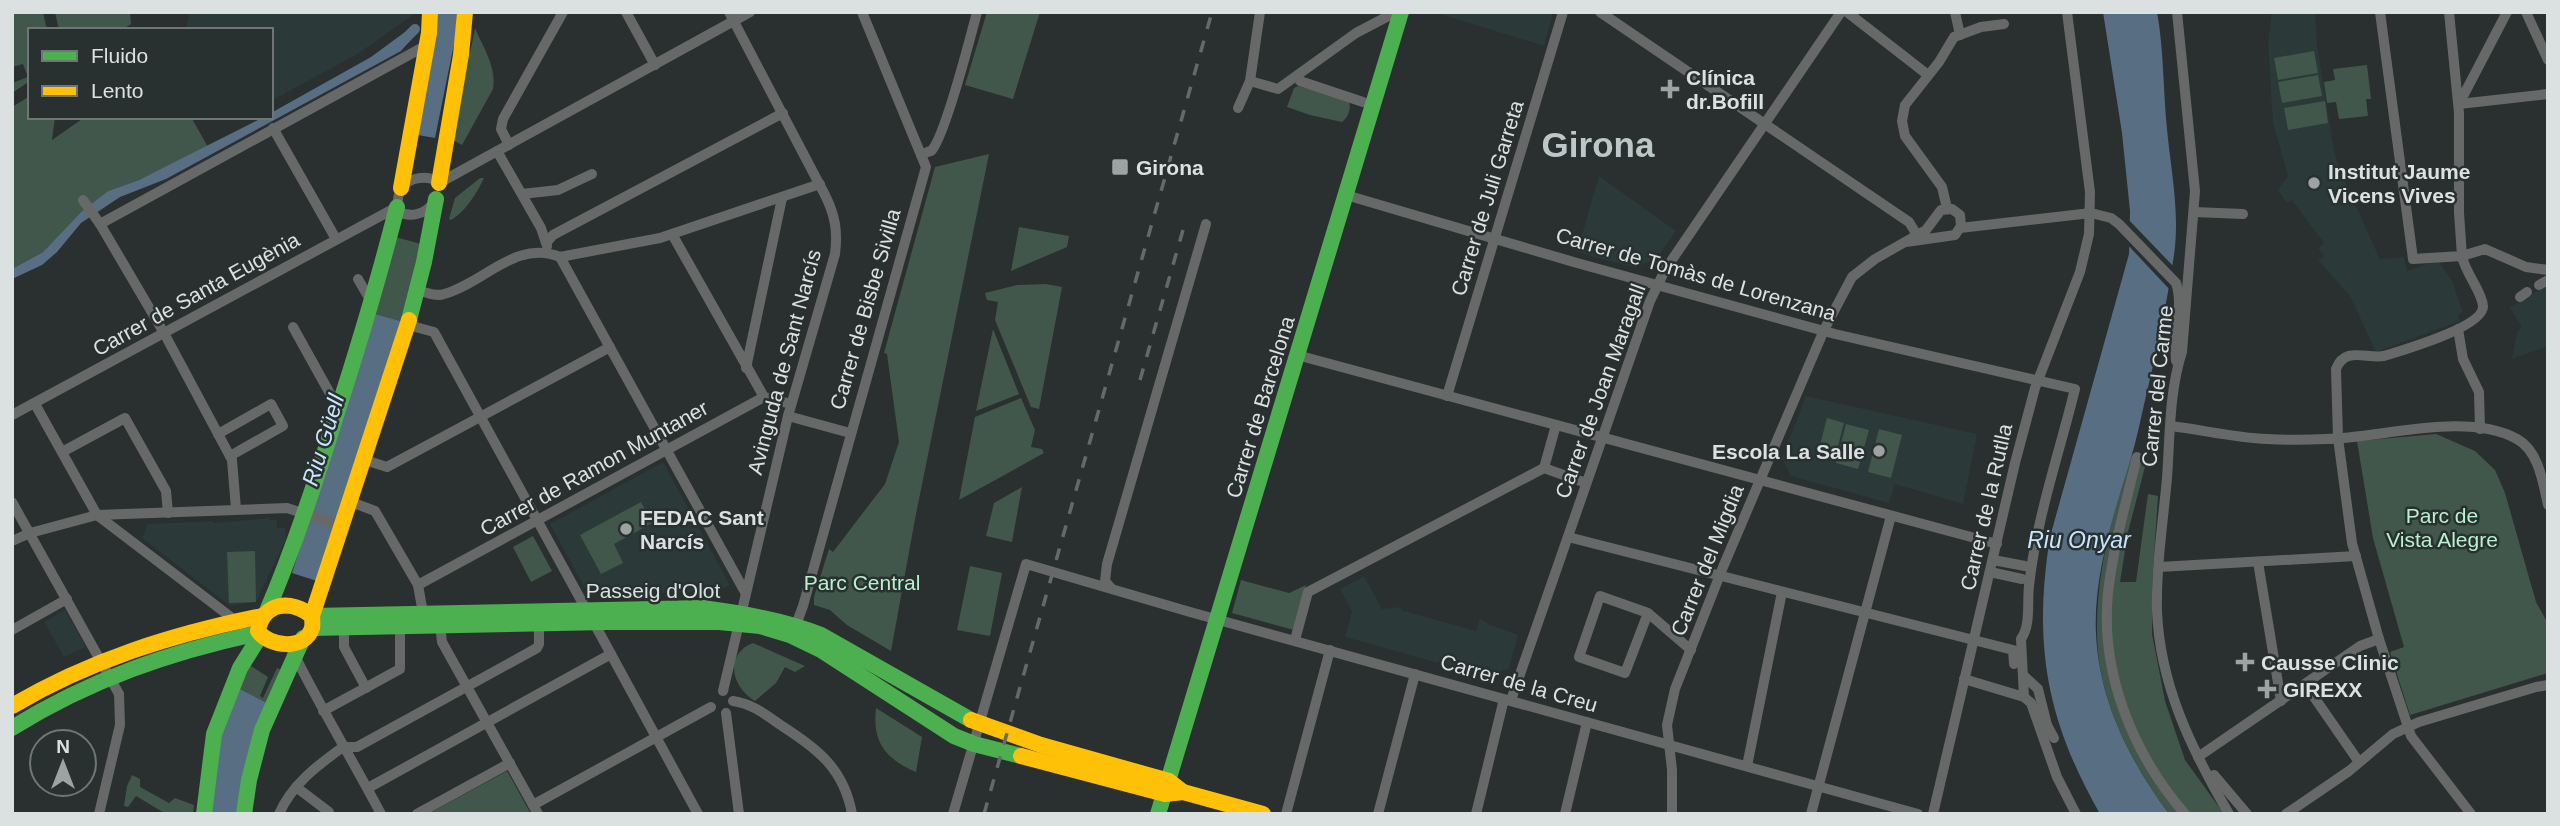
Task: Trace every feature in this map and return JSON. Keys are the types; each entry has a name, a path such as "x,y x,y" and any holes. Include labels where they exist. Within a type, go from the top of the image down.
{"main road":[{"path":"401,188 427,45 430,12"},
{"path":"244,814 249,780 262,730 309,628 413,326 417,290 438,191 443,143 461,51 465,12"},
{"name":"Carrer de Barcelona","path":"1158,814 1346,195 1398,12"},
{"path":"309,628 296,643 279,645 268,643 260,635 258,627 290,558 305,513 372,303 397,209"},
{"path":"12,706 61,678 158,639 265,614 280,606 293,605 304,609 309,628"},
{"name":"Passeig d'Olot","path":"309,628 423,613 739,618 796,625 821,635 961,716 1167,788"},
{"name":"Passeig d'Olot","path":"309,628 539,624 590,617"},
{"name":"Passeig d'Olot","path":"739,618 790,635 821,650 954,736 974,744 1167,788"},
{"path":"12,728 53,703 151,660 187,649 260,635"},
{"path":"204,814 214,734 240,668 260,635"},
{"path":"1167,788 1263,814"}],"street":[{"path":"509,145 501,129 503,119 563,12"},
{"path":"626,12 655,65"},
{"path":"438,191 434,179 412,180 401,188 397,209 404,214 419,213 431,206 438,191 497,151 655,65 732,17 750,12"},
{"path":"862,12 921,155 931,151 937,141 977,12"},
{"path":"1238,108 1250,81 1260,12"},
{"path":"1250,81 1278,89 1356,33 1398,12"},
{"name":"Carrer de Juli Garreta","path":"1447,396 1563,12"},
{"path":"1600,12 1909,222 1917,235"},
{"name":"Carrer de Joan Maragall","path":"1476,814 1507,700 1658,284 1675,254 1841,12"},
{"path":"1847,12 1928,75"},
{"path":"1955,12 1960,35"},
{"name":"Carrer de la Rutlla","path":"1933,814 2015,463 2038,380 2084,261 2091,213 2067,12"},
{"name":"Carrer del Carme","path":"2177,12 2195,191 2182,352 2177,366 2171,426 2157,621 2166,674 2185,733 2229,814"},
{"path":"2380,12 2413,259 2462,256 2485,249 2526,267 2548,270"},
{"path":"2449,12 2459,104 2459,212 2462,256 2464,267 2483,302 2482,313 2474,321 2458,329 2384,356 2357,354 2342,359 2336,369 2338,438 2356,556 2379,639 2411,736 2471,814"},
{"path":"2459,104 2507,12"},
{"path":"2526,12 2548,60"},
{"name":"Avinguda de Sant Narcís","path":"723,691 791,404 835,254 837,237 833,211 732,17"},
{"path":"1947,208 1942,187 1905,136 1902,121 1905,105 1954,37 1981,27 2004,24"},
{"path":"100,224 427,45"},
{"path":"1300,81 1363,102"},
{"path":"2459,104 2548,94"},
{"path":"548,247 553,235 783,113"},
{"path":"273,128 336,239"},
{"path":"497,151 548,247 560,257 745,592"},
{"name":"Carrer de Bisbe Sivilla","path":"796,625 926,167 921,155"},
{"path":"522,194 558,190 592,174"},
{"path":"560,257 672,234 820,184"},
{"name":"Carrer de Tomàs de Lorenzana","path":"1346,195 1824,330 2076,389 2028,567"},
{"path":"746,368 782,198"},
{"path":"82,200 100,224 164,333 231,458 236,509"},
{"path":"1906,242 1948,236 1955,234 1960,228 1960,215 1947,208 1939,211 1934,219 1937,232 1948,236"},
{"name":"Carrer de Santa Eugènia","path":"12,415 336,239 397,209"},
{"path":"2194,212 2243,214"},
{"path":"1960,228 2091,213 2111,218 2173,279 2179,292 2174,339 2177,366"},
{"name":"Carrer del Migdia","path":"1672,814 1667,725 1670,707 1720,576 1824,330 1852,277 1875,259 1926,230 1934,219"},
{"path":"1111,588 1105,581 1107,564 1206,223"},
{"path":"672,234 764,397 791,404"},
{"path":"417,290 443,295 529,251 548,247"},
{"path":"358,279 372,303"},
{"path":"2474,321 2483,320 2493,314"},
{"path":"413,326 434,332 698,814"},
{"path":"293,327 338,408"},
{"path":"2458,329 2463,359 2479,391 2480,429"},
{"path":"365,460 387,467 610,347"},
{"path":"1297,355 1997,544"},
{"name":"Carrer de Ramon Muntaner","path":"418,585 764,397"},
{"path":"35,404 97,515 236,621"},
{"path":"218,434 271,404 283,426 231,458"},
{"path":"788,416 850,433"},
{"path":"62,452 125,418 166,491 168,513"},
{"path":"1295,640 1308,592 1544,468 1556,425"},
{"path":"2171,426 2265,439 2338,438 2432,427 2480,429 2514,437 2527,447 2535,459 2548,505"},
{"path":"2137,457 2108,593 2106,629 2110,664 2129,724 2148,761 2185,814"},
{"path":"1544,468 1586,483"},
{"path":"12,502 102,660 118,694 121,715 99,814"},
{"path":"351,502 375,511 418,585 423,613"},
{"path":"12,541 30,533 97,515 287,508 340,525"},
{"path":"1811,814 1891,516"},
{"path":"1568,537 2013,650 2024,697"},
{"path":"2159,567 2356,556"},
{"path":"1993,559 2028,567 2025,580 2026,632 2021,639 2019,670 2038,689 2047,725 2054,738"},
{"path":"2258,562 2281,701"},
{"name":"Carrer de la Creu","path":"980,723 1026,564 1918,814"},
{"path":"1990,572 2025,580"},
{"path":"1747,766 1782,592"},
{"path":"1648,614 1625,673 1579,657 1600,596 1648,614 1691,650"},
{"path":"12,630 67,599"},
{"path":"440,624 442,642 536,809 711,707"},
{"path":"279,814 296,787 343,747 357,747 537,648 539,624"},
{"path":"323,711 400,669 400,625"},
{"path":"344,626 344,647 366,688"},
{"path":"2198,757 2360,646 2379,639"},
{"path":"1286,814 1330,650"},
{"path":"368,788 611,654"},
{"path":"296,656 323,711 381,814"},
{"path":"1378,814 1415,674"},
{"path":"1964,679 2024,697 2031,703 2057,777 2076,814"},
{"path":"2305,684 2359,762"},
{"path":"2286,814 2393,734 2408,726 2547,689"},
{"path":"723,691 730,694 733,701 731,709 726,713 718,713 711,707 712,696 723,691"},
{"path":"733,701 751,705 824,755 841,780 852,814"},
{"path":"726,713 739,814"},
{"path":"1565,814 1587,722"},
{"path":"953,814 980,723"},
{"name":"Carrer del Carme","path":"2198,757 2247,814"},
{"path":"417,814 510,763"},
{"path":"2221,783 2239,814"},
{"path":"296,787 329,812"}],"shaded area":[{"path":"189,12 417,12 359,53 273,100 273,28 186,28"},
{"path":"1434,12 1553,12 1544,46"},
{"name":"Institut Jaume Vicens Vives","path":"2272,12 2315,12 2317,45 2334,151 2380,259 2404,257 2407,271 2438,260 2452,281 2463,312 2458,315 2460,321 2376,352 2350,296 2318,260 2324,256 2318,248 2324,243 2292,200 2287,203 2278,190 2288,176 2273,123 2268,43"},
{"path":"1599,176 1676,231 1656,259 1635,268 1577,252"},
{"path":"2548,284 2548,346 2512,359 2517,332 2522,327 2510,308"},
{"name":"Escola La Salle","path":"1806,396 1977,434 1963,504 1895,484 1889,503 1791,476 1782,458"},
{"name":"FEDAC Sant Narcís","path":"663,462 730,585 715,592 588,594 550,524"},
{"path":"270,518 277,520 277,528 285,528 286,539 256,602 230,606 142,538 148,524 213,523"},
{"path":"1364,576 1382,609 1402,607 1401,610 1476,631 1480,618 1488,624 1518,635 1509,668 1489,677 1345,637 1352,612 1340,589"},
{"path":"65,610 86,647 64,657 44,622"}],"green space":[{"path":"12,12 43,12 47,28 28,28 28,77 23,64 12,67"},
{"path":"55,12 130,12 131,24 124,28 59,28"},
{"path":"987,12 1040,12 1013,99 965,85"},
{"path":"475,28 491,65 494,81 493,89 462,145 453,140"},
{"path":"2314,51 2318,73 2278,80 2274,58"},
{"path":"2367,65 2371,99 2366,99 2368,116 2339,119 2336,102 2327,103 2324,82 2335,80 2333,69"},
{"path":"2318,75 2322,96 2282,103 2278,82"},
{"path":"28,77 28,82 12,93 12,83"},
{"path":"1298,86 1349,100 1350,109 1346,117 1342,122 1287,107 1294,88"},
{"path":"28,97 28,119 55,119 52,140 82,119 192,119 208,147 139,180 108,191 81,212 43,252 12,269 12,107"},
{"path":"2325,101 2328,123 2288,130 2284,108"},
{"name":"Parc Central","path":"989,154 891,651 847,625 830,610 814,605 814,597 829,549 833,552 885,484 899,442 887,354 884,353 935,167"},
{"path":"480,178 484,178 470,202 456,217 449,219 455,198"},
{"path":"1019,227 1069,236 1067,247 1011,271"},
{"path":"395,237 425,245 404,322 375,314"},
{"path":"1046,284 1062,287 1039,409 1031,407 995,320 998,302 987,300 985,293 1017,285"},
{"path":"993,329 1019,394 976,411"},
{"path":"1021,398 1035,430 1031,447 1042,449 1044,453 959,500 975,417"},
{"path":"1827,418 1844,423 1835,457 1818,453"},
{"path":"1846,424 1869,430 1858,469 1836,463"},
{"path":"1879,429 1902,435 1891,478 1868,472"},
{"name":"Parc de Vista Alegre","path":"2436,434 2475,451 2495,470 2505,493 2536,602 2546,620 2548,673 2410,715 2390,652 2404,647 2373,538 2357,441"},
{"path":"2131,456 2146,463 2128,532 2120,582 2136,582 2148,494 2158,496 2152,585 2152,634 2165,701 2185,760 2224,814 2169,814 2130,753 2104,686 2099,659 2098,600 2107,540"},
{"path":"1022,487 1012,542 986,536 994,503"},
{"path":"641,502 652,523 614,544 623,563 601,574 580,535"},
{"path":"533,536 552,571 531,582 513,547"},
{"path":"255,551 256,602 229,603 227,552"},
{"path":"970,566 1002,573 990,636 957,630"},
{"path":"1241,580 1289,593 1306,585 1294,630 1232,613"},
{"path":"753,643 805,666 795,672 785,667 776,683 755,701 740,688 734,671 738,655"},
{"path":"248,664 268,677 260,696 263,698 277,668 282,670 267,703 236,687"},
{"path":"876,708 922,737 916,772 897,761 883,748 876,731"},
{"path":"507,771 531,814 428,814"},
{"path":"132,775 140,779 140,787 169,803 175,798 194,805 193,814 166,814 136,796 128,807 124,806"}],"water":[{"path":"437,12 457,12 455,39 435,138 418,135"},
{"name":"Riu Onyar","path":"2103,12 2157,12 2176,239 2158,344 2135,443 2101,568 2096,612 2098,659 2103,683 2119,729 2142,773 2169,814 2100,814 2067,746 2048,680 2044,647 2043,612 2050,537 2129,254 2130,211 2122,133"},
{"path":"405,32 412,38 401,51 166,179 120,197 81,223 57,252 42,265 12,279 12,269 43,252 81,212 108,191 139,180 260,119 273,119 273,112 371,57"},
{"path":"375,314 404,322 317,581 292,573"},
{"path":"236,687 267,703 237,814 209,814 216,751"}],"pier":[{"path":"2126,217 2175,268 2171,291 2126,243"}],"waterway":[{"path":"399,45 415,29"}],"railway":[{"path":"984,814 1212,12"},
{"path":"1140,380 1185,223"}],"traffic: fast":[{"path":"1158,814 1401,12"},
{"path":"409,320 436,199"},
{"path":"267,611 320,468 368,313 397,207"},
{"path":"312,616 703,608 778,621 821,635 971,720"},
{"path":"312,628 607,622 719,622 760,626 790,635 821,650 954,736 1021,756"},
{"path":"12,728 71,696 131,670 194,649 259,633"},
{"path":"204,814 214,734 240,668 260,636"},
{"path":"244,814 249,780 262,730 303,638"}],"traffic: slow":[{"path":"401,188 429,33 430,12"},
{"path":"439,183 461,55 465,12"},
{"path":"312,616 295,607 279,606 266,614 258,631 270,641 286,644 302,640 312,628 312,616 409,320"},
{"path":"12,706 102,662 164,640 262,616"},
{"path":"971,720 1041,745 1169,781 1183,792"},
{"path":"1021,756 1165,794 1183,792 1263,814"}],"place":[{"name":"Clínica dr.Bofill","path":"1670,89"},
{"name":"Girona","path":"1120,167"},
{"name":"Institut Jaume Vicens Vives","path":"2314,183"},
{"name":"Escola La Salle","path":"1879,451"},
{"name":"FEDAC Sant Narcís","path":"626,529"},
{"name":"Causse Clinic","path":"2245,662"},
{"name":"GIREXX","path":"2267,689"}],"district":[{"name":"Girona","path":"1598,144"}],"water label":[{"name":"Riu Güell","path":"323,440"}]}
